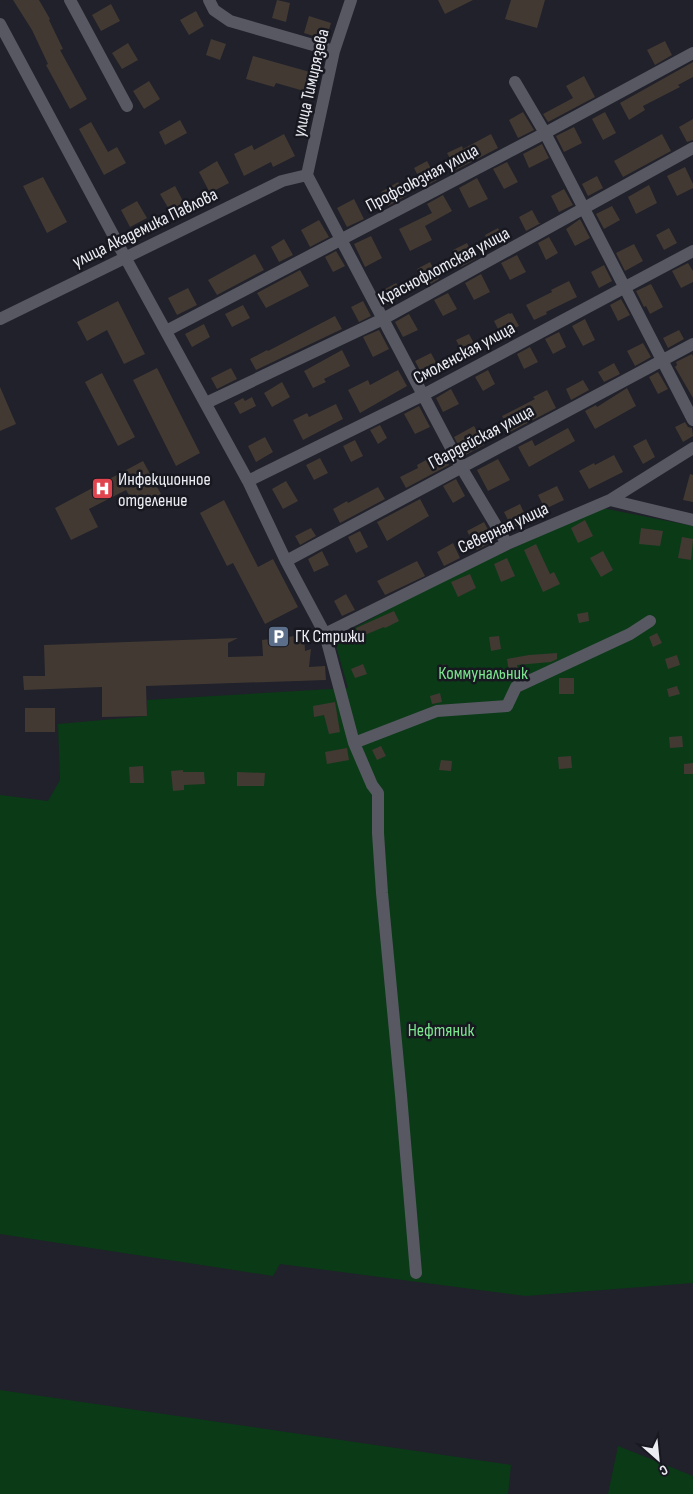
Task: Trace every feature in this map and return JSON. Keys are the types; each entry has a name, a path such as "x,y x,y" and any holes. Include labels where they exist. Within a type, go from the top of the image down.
{"street":[{"path":"70,0 127,106"},
{"path":"209,0 214,10 230,20 334,51"},
{"name":"улица Тимирязева","path":"307,175 334,51 351,0"},
{"path":"0,24 248,481 286,561 325,634 354,743 372,785 378,793 378,833 382,893 416,1273"},
{"name":"Профсоюзная улица","path":"166,331 545,134 693,53"},
{"path":"515,82 545,134 693,420"},
{"name":"Краснофлотская улица","path":"206,403 383,319 584,210 693,148"},
{"path":"307,175 461,467 507,544"},
{"name":"улица Академика Павлова","path":"0,319 282,181 307,175"},
{"name":"Смоленская улица","path":"248,481 423,395 626,288 693,250"},
{"name":"Гвардейская улица","path":"286,561 693,344"},
{"name":"Северная улица","path":"325,634 507,544 610,500 693,448"},
{"path":"610,500 693,520"},
{"path":"354,743 437,711 507,706 516,687 630,634 650,621"}],"green space":[{"name":"Нефтяник","path":"602,508 693,526 693,1283 526,1296 280,1264 273,1276 0,1234 0,795 48,801 60,780 58,724 147,716 147,700 348,688 334,639 440,581"},
{"path":"0,1390 511,1465 508,1494 0,1494"},
{"path":"618,1446 693,1476 693,1494 608,1494"}],"building":[{"path":"13,0 39,0 50,19 63,49 60,50 87,99 70,109 46,65 48,64 32,30"},
{"path":"277,0 290,3 286,22 272,18"},
{"path":"438,0 473,0 445,14"},
{"path":"511,0 545,0 537,28 505,19"},
{"path":"111,4 120,21 101,31 92,15"},
{"path":"196,11 204,26 189,35 180,20"},
{"path":"309,16 331,23 326,40 304,33"},
{"path":"211,39 226,44 220,60 206,55"},
{"path":"665,41 672,55 655,65 647,50"},
{"path":"128,43 138,60 122,69 112,53"},
{"path":"253,56 317,74 311,93 276,83 274,87 246,79"},
{"path":"693,62 693,77 678,85 680,87 643,106 645,110 629,120 620,103"},
{"path":"584,76 595,97 548,122 543,114 573,98 566,86"},
{"path":"149,81 160,99 144,109 133,91"},
{"path":"523,112 534,130 518,138 509,120"},
{"path":"605,112 616,133 603,140 592,119"},
{"path":"693,119 693,140 687,142 679,127"},
{"path":"180,120 187,133 165,145 159,132"},
{"path":"91,122 108,152 117,147 126,163 104,175 79,129"},
{"path":"574,127 582,143 564,152 556,136"},
{"path":"284,134 295,156 273,167 271,162 244,176 234,154 252,145 254,150"},
{"path":"491,134 498,148 456,170 447,153 462,146 463,149"},
{"path":"662,134 671,151 623,177 614,161"},
{"path":"542,144 549,158 529,168 523,154"},
{"path":"217,161 229,183 210,193 199,172"},
{"path":"427,161 437,180 424,187 414,168"},
{"path":"507,162 518,182 504,189 493,169"},
{"path":"685,167 693,188 677,196 667,176"},
{"path":"597,176 603,188 588,196 582,184"},
{"path":"43,177 67,222 47,233 23,186"},
{"path":"477,178 488,199 469,208 459,188"},
{"path":"398,182 406,196 388,206 381,192"},
{"path":"649,185 657,203 636,214 628,197"},
{"path":"175,186 184,203 170,211 160,194"},
{"path":"564,189 573,205 559,212 551,196"},
{"path":"443,195 452,211 425,226 432,240 410,251 399,229 432,213 427,204"},
{"path":"354,199 364,219 347,227 337,208"},
{"path":"137,201 147,218 130,227 121,210"},
{"path":"612,206 620,220 604,229 596,214"},
{"path":"532,210 539,223 541,223 526,231 519,217"},
{"path":"580,219 590,238 575,246 566,229"},
{"path":"319,220 329,237 310,247 301,230"},
{"path":"498,228 505,242 492,249 485,235"},
{"path":"669,228 677,243 664,250 656,235"},
{"path":"371,236 382,258 365,267 354,244"},
{"path":"549,237 558,253 546,260 538,243"},
{"path":"284,239 293,255 279,262 271,247"},
{"path":"467,243 475,259 461,267 453,250"},
{"path":"634,244 643,261 625,271 616,253"},
{"path":"336,251 345,266 333,272 325,257"},
{"path":"255,254 264,270 217,295 208,280"},
{"path":"517,255 526,272 510,280 501,263"},
{"path":"430,262 439,279 427,286 417,269"},
{"path":"688,263 693,271 693,282 681,288 672,271"},
{"path":"604,265 612,281 599,288 591,272"},
{"path":"300,270 309,286 266,308 257,293"},
{"path":"481,274 490,292 474,300 465,283"},
{"path":"569,281 577,297 534,320 526,305"},
{"path":"396,283 404,296 385,306 378,293"},
{"path":"651,284 663,307 650,314 636,291"},
{"path":"188,288 197,305 177,315 168,298"},
{"path":"448,293 457,309 443,316 434,300"},
{"path":"621,299 630,315 618,321 610,305"},
{"path":"118,301 145,354 124,364 107,330 87,341 77,322"},
{"path":"363,301 371,316 359,322 351,307"},
{"path":"243,305 250,318 232,327 225,314"},
{"path":"512,313 519,326 501,335 494,321"},
{"path":"409,314 418,330 403,337 395,322"},
{"path":"335,316 342,329 256,370 250,359"},
{"path":"585,319 595,340 583,346 572,326"},
{"path":"204,324 210,337 192,347 185,334"},
{"path":"379,330 389,349 373,357 363,337"},
{"path":"679,330 684,339 668,348 663,338"},
{"path":"559,332 566,347 553,354 545,339"},
{"path":"469,334 477,349 464,355 456,340"},
{"path":"643,343 651,357 635,366 627,351"},
{"path":"530,347 538,362 524,369 517,354"},
{"path":"342,350 350,366 324,379 326,382 313,388 304,371"},
{"path":"431,353 439,368 423,376 415,361"},
{"path":"692,354 693,398 675,367 677,365 676,362"},
{"path":"614,363 620,374 604,382 598,372"},
{"path":"157,368 200,453 176,466 133,380"},
{"path":"231,368 237,379 217,389 211,378"},
{"path":"398,370 407,386 360,413 348,390 368,380 370,385"},
{"path":"488,370 495,384 483,391 475,377"},
{"path":"658,372 668,389 658,394 649,377"},
{"path":"102,373 135,437 118,446 85,382"},
{"path":"583,380 589,390 571,400 566,389"},
{"path":"282,382 290,397 272,407 264,393"},
{"path":"0,387 16,424 0,431"},
{"path":"627,388 636,406 595,429 585,411 596,405 597,407"},
{"path":"451,389 459,404 443,412 436,398"},
{"path":"547,390 556,408 510,432 502,416 535,399 533,397"},
{"path":"252,397 256,406 240,414 234,403 243,398 245,401"},
{"path":"336,404 343,419 303,440 293,420 307,413 309,417"},
{"path":"419,406 430,427 415,434 404,414"},
{"path":"685,422 688,427 692,428 693,436 683,442 675,427"},
{"path":"380,425 387,438 378,444 370,430"},
{"path":"474,426 484,445 464,456 454,437"},
{"path":"568,428 575,441 529,467 518,447 532,440 535,446"},
{"path":"265,437 273,452 256,462 248,446"},
{"path":"646,439 655,457 643,464 633,446"},
{"path":"355,440 363,456 351,462 343,446"},
{"path":"442,451 449,465 406,488 400,477 418,468 417,465"},
{"path":"614,455 623,472 589,489 579,471"},
{"path":"320,458 328,473 314,480 306,465"},
{"path":"498,459 510,480 488,491 477,470"},
{"path":"143,461 161,494 136,507 126,490 89,509 98,527 71,540 55,508"},
{"path":"690,474 693,475 693,502 683,500"},
{"path":"456,479 465,496 453,503 443,486"},
{"path":"286,481 298,501 283,509 272,489"},
{"path":"557,486 564,500 545,509 538,495"},
{"path":"378,487 385,499 340,523 333,509"},
{"path":"420,499 429,516 387,541 377,522"},
{"path":"224,500 258,567 273,559 298,607 265,624 233,563 227,566 200,513"},
{"path":"520,504 528,521 512,528 504,512"},
{"path":"585,520 593,536 578,543 571,528"},
{"path":"484,522 494,541 477,550 467,531"},
{"path":"311,528 316,536 300,545 295,536"},
{"path":"641,528 663,531 660,546 639,544"},
{"path":"360,531 368,547 356,553 348,537"},
{"path":"682,537 693,539 691,560 678,558"},
{"path":"453,543 460,558 444,566 437,552"},
{"path":"536,544 550,574 554,572 560,584 543,592 524,550"},
{"path":"322,551 329,565 314,572 308,559"},
{"path":"603,551 613,570 601,577 590,558"},
{"path":"507,558 515,576 501,582 494,564"},
{"path":"417,561 425,576 385,595 377,581"},
{"path":"470,574 476,588 458,597 451,582"},
{"path":"346,594 355,610 342,616 334,601"},
{"path":"394,611 399,621 360,637 356,628"},
{"path":"588,612 589,621 579,623 577,614"},
{"path":"657,633 662,643 653,647 649,637"},
{"path":"304,635 305,651 311,649 309,667 325,666 326,680 146,686 147,716 102,717 102,687 24,690 23,676 45,676 44,645 238,638 228,643 228,657 263,656 262,640"},
{"path":"499,636 501,649 491,651 489,637"},
{"path":"557,653 557,659 551,662 517,665 518,670 510,671 508,666 507,659"},
{"path":"677,655 680,665 668,669 665,659"},
{"path":"363,664 367,674 355,678 351,669"},
{"path":"446,664 450,679 441,681 438,666"},
{"path":"559,678 574,678 574,694 559,694"},
{"path":"677,686 680,694 669,697 667,689"},
{"path":"440,693 442,702 432,704 430,696"},
{"path":"335,702 340,732 329,734 324,715 314,717 313,706"},
{"path":"25,708 55,708 55,732 25,732"},
{"path":"682,736 683,747 670,748 669,737"},
{"path":"381,746 386,756 377,760 372,750"},
{"path":"347,748 349,760 327,764 325,752"},
{"path":"571,756 572,768 559,769 558,757"},
{"path":"441,760 452,761 451,771 439,770"},
{"path":"693,763 693,774 684,774 684,764"},
{"path":"143,766 144,783 130,783 129,767"},
{"path":"183,770 183,772 204,772 205,784 184,785 184,790 173,791 171,771"},
{"path":"237,772 265,773 264,786 237,786"}],"place":[{"name":"Инфекционное отделение","path":"102,489"},
{"name":"ГК Стрижи","path":"279,636"}],"park label":[{"name":"Коммунальник","path":"483,673"}]}
